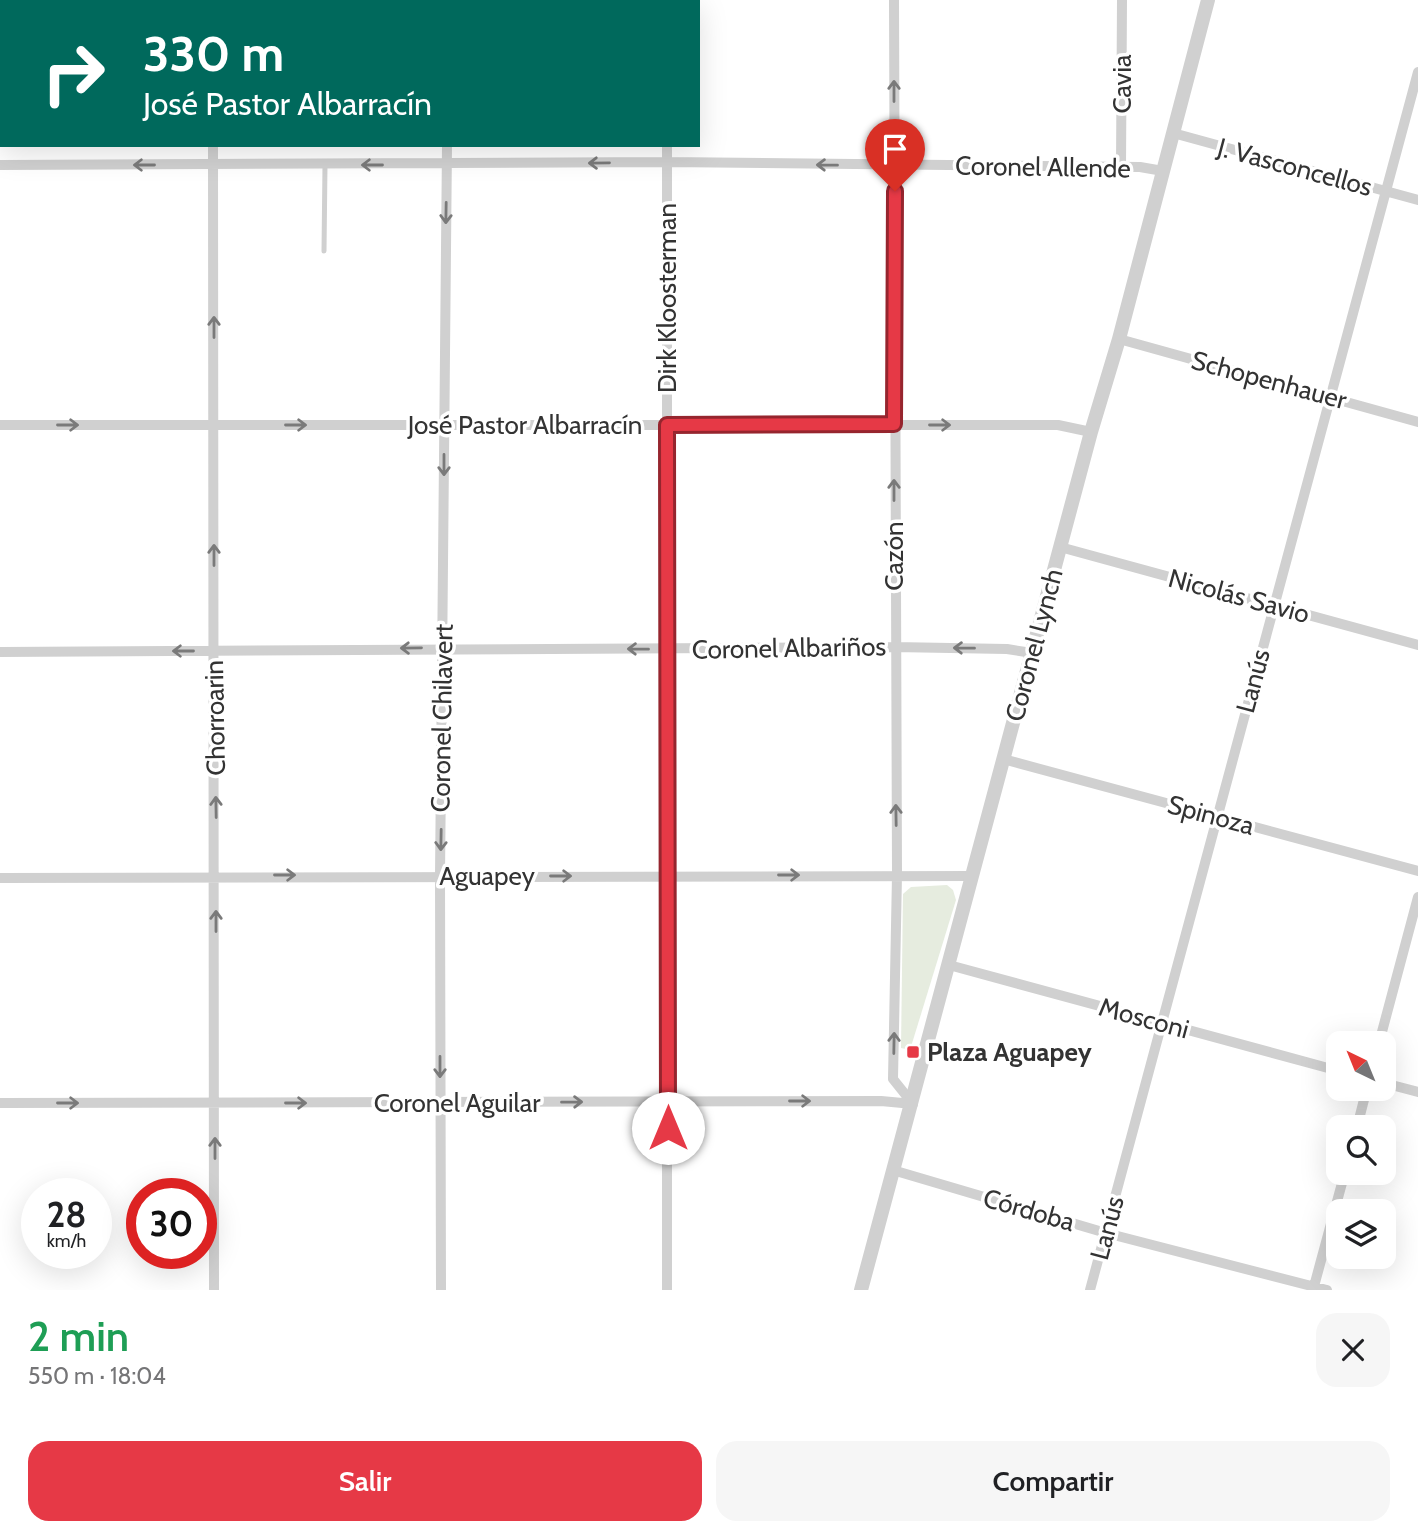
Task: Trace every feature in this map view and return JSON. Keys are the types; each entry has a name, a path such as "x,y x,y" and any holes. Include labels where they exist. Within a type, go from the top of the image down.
{"street":[{"name":"Cazón","path":"894,0 894,647 897,875 893,1079 913,1104"},
{"name":"Cavia","path":"1121,167 1122,0"},
{"name":"Coronel Lynch","path":"862,1290 1208,0"},
{"name":"Lanús","path":"1090,1290 1418,72"},
{"name":"J. Vasconcellos","path":"1173,134 1418,200"},
{"name":"Chorroarin","path":"214,147 215,1290"},
{"name":"Coronel Chilavert","path":"441,1290 440,876 447,147"},
{"name":"Dirk Kloosterman","path":"667,147 667,1290"},
{"name":"Coronel Allende","path":"0,165 667,162 1121,167 1163,171"},
{"name":"Schopenhauer","path":"1119,339 1418,422"},
{"name":"José Pastor Albarracín","path":"0,425 1058,425 1091,432"},
{"name":"Nicolás Savio","path":"1060,547 1418,645"},
{"name":"Coronel Albariños","path":"0,652 444,647 894,647 1007,649 1032,653"},
{"name":"Spinoza","path":"1003,759 1418,871"},
{"name":"Aguapey","path":"0,878 216,875 974,876"},
{"path":"1382,1031 1418,897"},
{"name":"Mosconi","path":"949,965 1326,1067"},
{"path":"1396,1086 1418,1092"},
{"name":"Coronel Aguilar","path":"0,1103 881,1101 913,1104"},
{"name":"Córdoba","path":"895,1171 1106,1233 1326,1290"},
{"path":"1314,1288 1342,1185"}],"lane":[{"path":"324,251 325,165"}],"shaded area":[{"path":"947,885 953,890 956,900 910,1050 901,1048 903,894 911,887"}],"place":[{"name":"Plaza Aguapey","path":"913,1052"}],"route":[{"path":"668,1128 667,425 894,424 895,191"}]}
